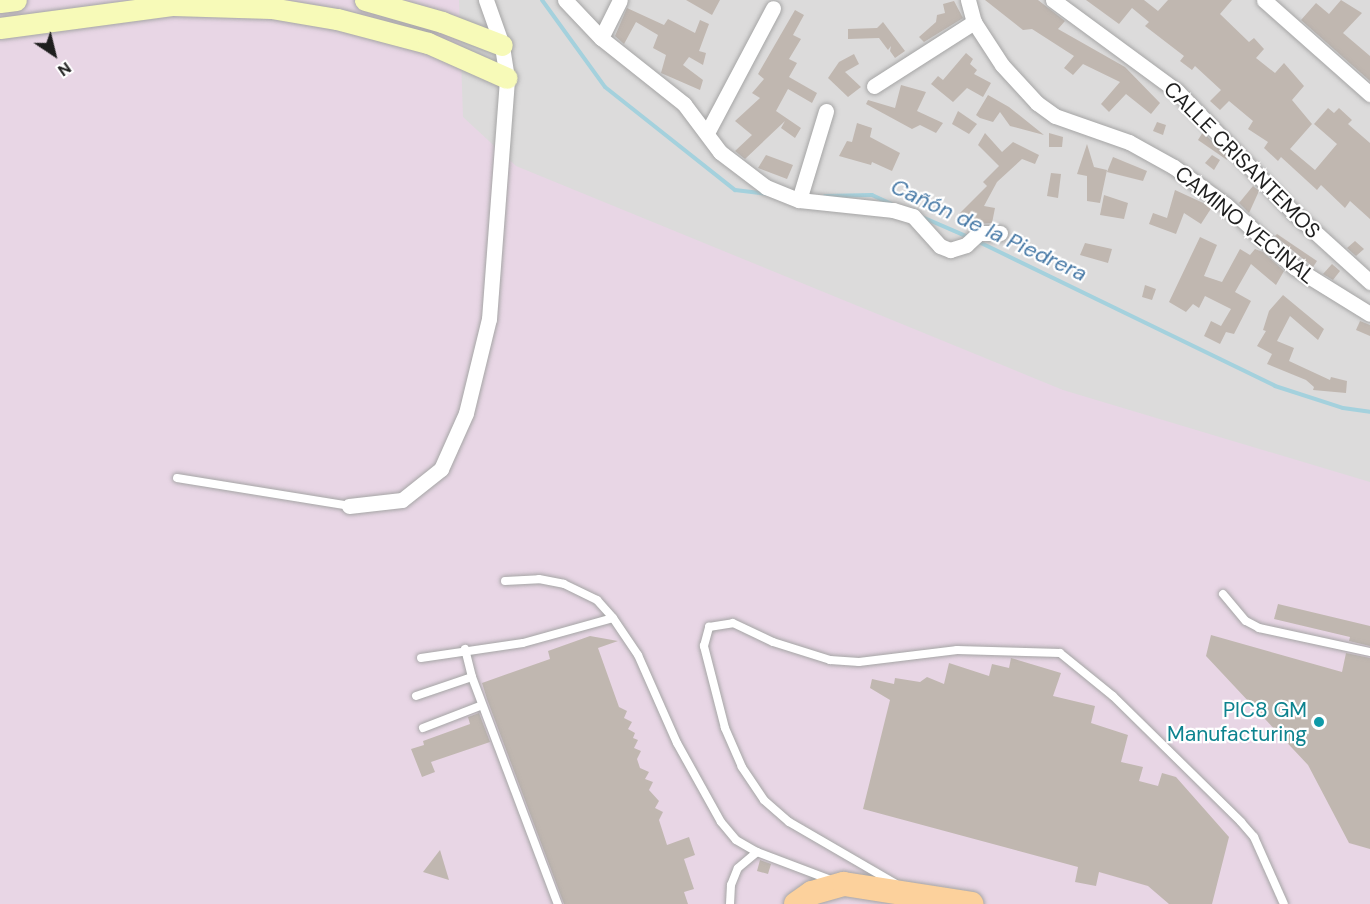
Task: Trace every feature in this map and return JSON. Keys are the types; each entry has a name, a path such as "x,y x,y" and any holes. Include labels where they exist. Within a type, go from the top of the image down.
{"main road":[{"path":"0,2 16,0"},
{"path":"365,0 502,45"},
{"path":"401,10 425,0"},
{"path":"0,28 173,5 271,8 336,19 428,43 507,78"},
{"path":"796,904 812,892 844,884 971,904"}],"street":[{"path":"349,506 402,500 441,469 466,413 489,319 507,78 502,45 486,0"},
{"path":"565,0 601,38 684,104 708,131 720,152 742,172 799,200 893,210 913,216 940,246 950,250 966,245 979,233 1000,233"},
{"path":"601,38 620,0"},
{"name":"CAMINO VECINAL","path":"968,0 974,22 1018,86 1037,103 1055,116 1129,142 1174,167 1226,204 1294,267 1370,314"},
{"name":"CALLE CRISANTEMOS","path":"1053,0 1177,91 1294,213 1370,282"},
{"path":"1264,0 1370,94"},
{"path":"708,131 773,8"},
{"path":"874,86 974,22"},
{"path":"799,200 826,111"}],"lane":[{"path":"177,477 349,506"},
{"path":"505,581 539,579 564,584 597,600 614,618 632,643 677,743 721,822 736,840 757,852 844,884"},
{"path":"1223,594 1246,621 1259,628 1370,652"},
{"path":"421,658 465,649 523,643 614,618"},
{"path":"916,895 789,822 764,800 742,767 725,728 704,646 709,627 733,623 773,642 830,660 859,662 957,650 1060,653 1113,696 1241,822 1254,837 1284,904"},
{"path":"465,649 480,706 558,904"},
{"path":"416,696 472,677"},
{"path":"423,728 480,706"},
{"path":"730,904 731,885 738,868 757,852"}],"shaded area":[{"path":"0,0 1370,0 1370,904 0,904"},
{"path":"0,0 459,0 463,117 516,166 1063,390 1370,482 1370,904 0,904"}],"building":[{"path":"686,0 720,0 712,15"},
{"path":"985,0 1038,0 1065,21 1058,29 1125,67 1160,103 1151,114 1126,94 1109,112 1101,104 1120,82 1083,64 1073,75 1064,68 1074,56 1032,29 1023,30"},
{"path":"1086,0 1144,0 1158,11 1168,0 1232,0 1220,14 1249,42 1254,38 1264,49 1256,58 1275,73 1284,63 1304,86 1292,100 1312,124 1290,149 1315,170 1337,144 1314,124 1328,108 1334,113 1339,108 1352,120 1348,124 1370,143 1370,219 1350,201 1345,208 1321,185 1317,190 1281,157 1278,161 1264,148 1268,142 1248,129 1253,121 1229,101 1220,110 1210,101 1221,90 1195,66 1192,70 1180,61 1184,56 1145,26 1149,22 1132,8 1119,24"},
{"path":"1341,0 1362,13 1343,33 1370,56 1370,81 1301,20 1316,3 1329,14"},
{"path":"954,1 963,18 924,42 919,37 936,22 937,15 945,13 943,4"},
{"path":"627,8 664,25 668,19 695,33 700,20 709,24 699,51 706,53 703,65 689,57 683,65 703,80 700,90 661,73 666,55 653,48 658,35 636,22 624,44 615,36"},
{"path":"795,10 804,15 793,35 801,39 789,59 797,63 789,77 817,93 812,103 788,89 776,111 801,128 795,138 781,128 785,121 745,159 735,151 752,135 735,121 760,98 752,93 764,79 758,74"},
{"path":"883,22 905,51 895,58 890,51 891,46 888,50 879,38 848,39 848,29 877,28"},
{"path":"966,53 973,59 970,64 977,70 974,74 991,83 983,97 967,88 953,102 931,84 938,76 943,80"},
{"path":"854,54 859,64 845,72 861,87 848,97 828,78 839,62"},
{"path":"901,85 926,92 917,111 943,123 936,133 920,125 912,129 866,104 868,100 895,108"},
{"path":"988,95 1009,107 1044,135 1010,126 1000,112 993,122 980,118 976,115"},
{"path":"958,111 977,124 969,134 952,124"},
{"path":"1157,122 1166,125 1163,135 1153,131"},
{"path":"857,123 872,128 870,137 900,153 892,171 872,162 871,165 839,156 847,141 852,142"},
{"path":"1203,132 1226,156 1227,160 1198,140"},
{"path":"985,133 1002,152 1013,142 1039,155 1035,164 1022,159 997,182 984,206 995,208 992,223 976,224 959,214 987,186 983,182 999,166 978,145"},
{"path":"1049,133 1063,137 1062,147 1049,147"},
{"path":"1087,144 1094,167 1107,170 1100,203 1087,201 1087,176 1077,174"},
{"path":"766,155 793,165 787,179 758,168"},
{"path":"1212,155 1220,160 1214,170 1205,163"},
{"path":"1113,157 1147,171 1143,181 1107,172"},
{"path":"1051,173 1061,174 1058,198 1047,196"},
{"path":"1253,186 1259,191 1249,213 1239,203"},
{"path":"1175,190 1212,207 1201,224 1184,213 1176,234 1149,224 1153,213 1167,218"},
{"path":"1104,195 1128,203 1124,219 1100,215"},
{"path":"1277,234 1317,261 1313,267 1275,236"},
{"path":"1200,237 1217,245 1204,276 1222,282 1240,249 1250,255 1255,249 1263,252 1284,271 1276,285 1251,264 1235,292 1251,301 1234,334 1226,332 1220,344 1204,336 1211,321 1221,326 1231,309 1205,296 1199,308 1193,304 1186,312 1169,302"},
{"path":"1355,241 1364,249 1356,256 1347,248"},
{"path":"1085,243 1112,249 1108,263 1080,255"},
{"path":"1332,264 1340,271 1333,280 1323,274"},
{"path":"1145,285 1156,289 1152,300 1142,297"},
{"path":"1283,295 1324,329 1318,340 1290,316 1277,341 1294,348 1289,361 1330,380 1331,377 1347,381 1346,393 1313,390 1314,387 1306,380 1267,364 1272,354 1257,346 1266,331 1263,330 1269,311"},
{"path":"1360,321 1370,325 1370,336 1356,330"},
{"path":"1278,604 1370,626 1370,646 1349,641 1350,637 1274,619"},
{"name":"PIC8 GM Manufacturing","path":"1211,635 1342,672 1346,653 1370,658 1370,849 1349,843 1308,765 1206,656"},
{"path":"590,636 618,641 598,648 619,707 627,711 624,718 632,722 628,729 635,733 633,738 638,740 634,748 641,751 637,759 640,768 649,772 645,779 653,782 649,790 659,801 655,808 663,812 659,820 667,845 689,837 695,855 684,859 694,889 684,892 688,904 564,904 487,699 482,683 550,659 548,651"},
{"path":"1011,658 1061,673 1053,696 1095,706 1091,723 1128,735 1121,762 1143,767 1139,781 1158,786 1162,773 1176,777 1229,837 1212,904 1169,904 1148,886 1099,872 1096,886 1075,882 1078,867 863,809 890,700 870,688 872,679 894,684 895,678 920,682 927,677 944,684 949,663 989,676 992,664 1009,668"},
{"path":"479,713 490,742 431,762 435,772 422,777 411,749 424,745 423,741 470,724 468,717"},
{"path":"440,850 449,880 423,872"},
{"path":"760,860 771,864 768,874 757,871"}],"waterway":[{"name":"Cañón de la Piedrera","path":"542,0 605,87 735,190 767,194"},
{"name":"Cañón de la Piedrera","path":"825,196 872,195 891,204"},
{"name":"Cañón de la Piedrera","path":"922,217 968,237"},
{"name":"Cañón de la Piedrera","path":"977,241 1275,386 1343,408 1370,412"}],"place":[{"name":"PIC8 GM Manufacturing","path":"1319,722"}]}
